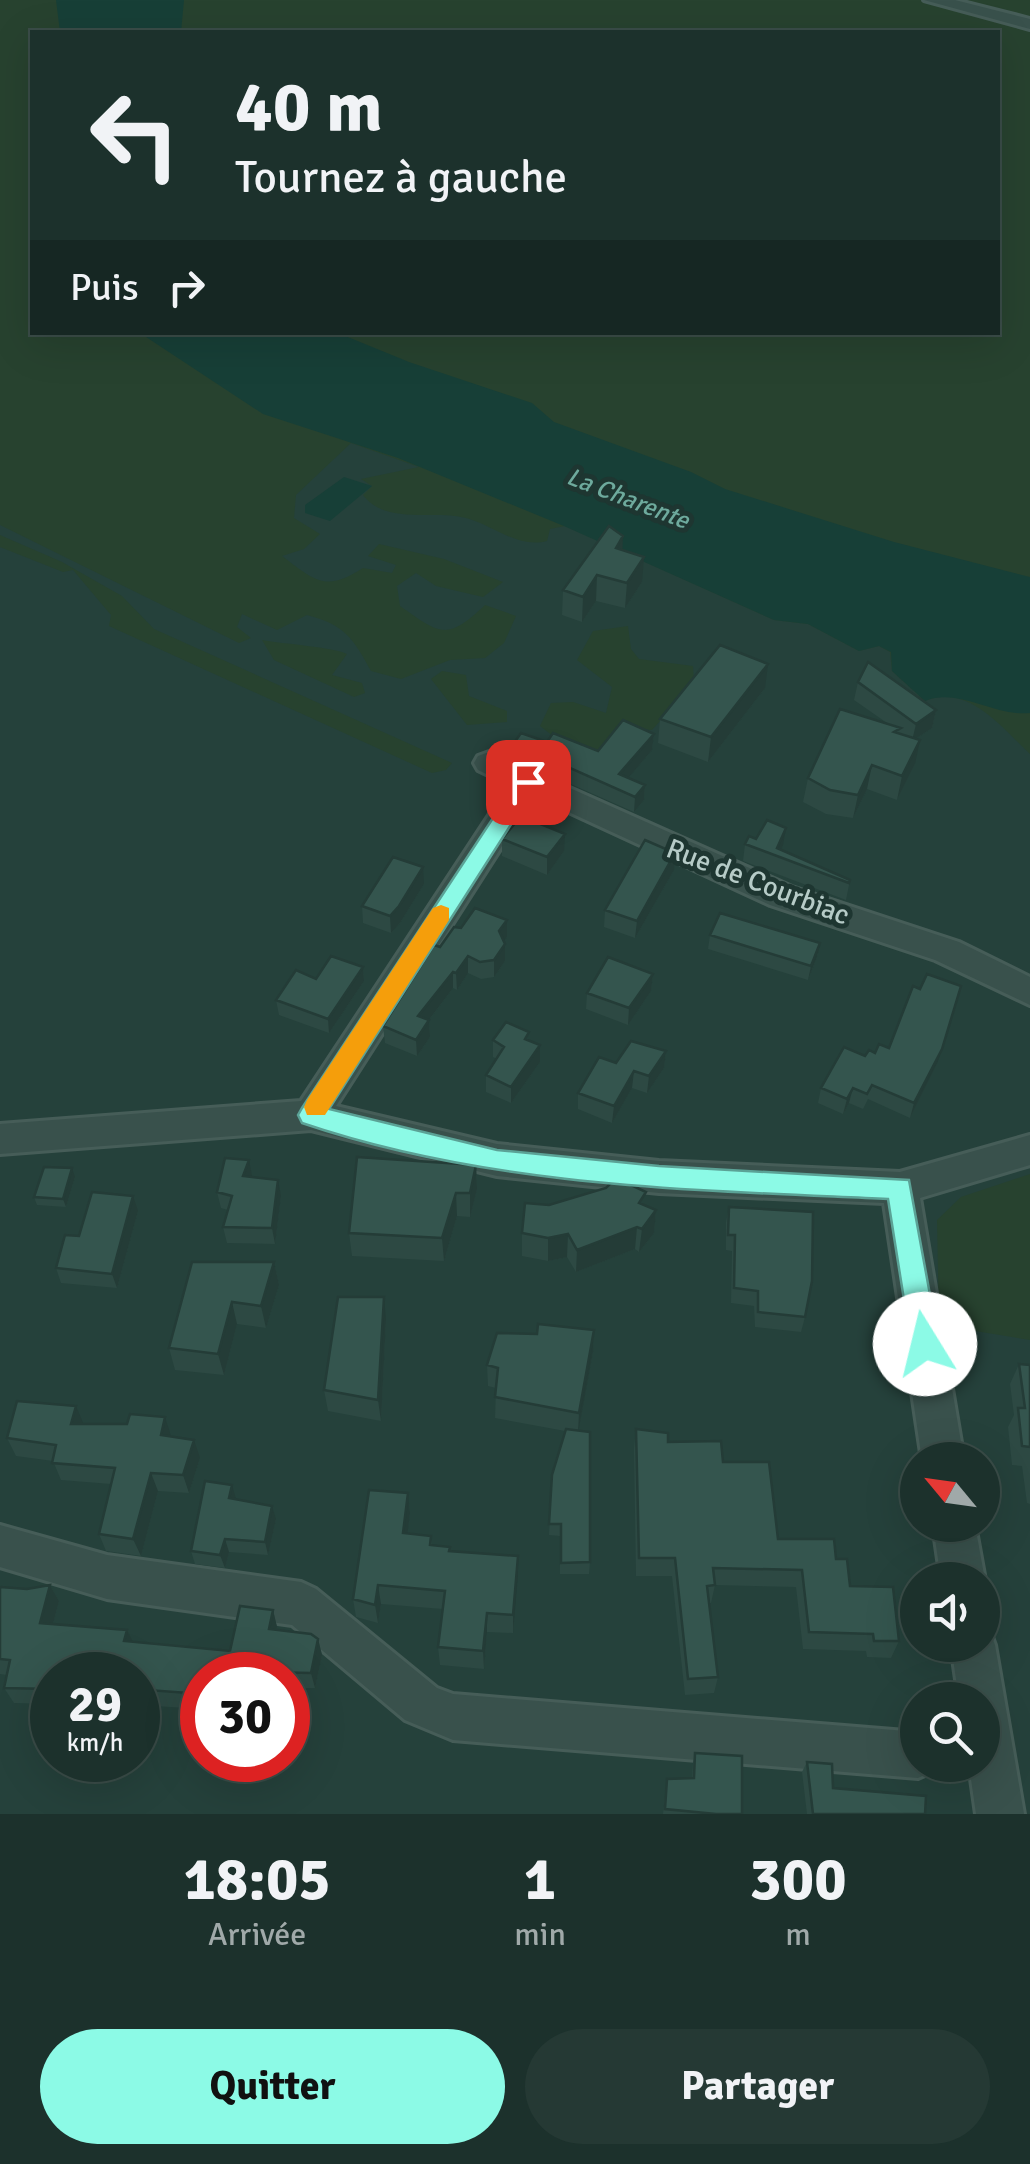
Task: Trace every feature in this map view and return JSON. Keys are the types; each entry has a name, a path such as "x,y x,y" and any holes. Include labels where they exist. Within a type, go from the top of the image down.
{"street":[{"path":"933,0 1030,24"},
{"name":"Rue de Courbiac","path":"489,763 781,896 947,952 1030,992"},
{"path":"311,1115 528,782"},
{"path":"0,1139 311,1115 497,1160 659,1178 900,1188 1030,1150"},
{"path":"900,1188 941,1442"},
{"path":"0,1546 107,1577 301,1604 420,1704 453,1717 900,1754"},
{"path":"992,1782 1000,1814"}],"shaded area":[{"path":"0,0 1030,0 1030,754 996,721 970,703 941,697 925,701 892,671 890,652 879,646 859,651 808,624 774,620 565,526 550,529 547,541 526,542 466,518 398,514 373,505 363,495 372,486 361,479 419,467 351,443 296,495 294,518 320,534 304,549 282,556 312,577 329,582 363,568 392,573 396,565 368,556 379,544 444,559 503,582 483,597 436,586 416,573 397,586 400,606 435,628 452,629 485,605 516,616 504,643 485,658 450,660 401,679 371,671 346,634 307,615 277,630 242,614 237,627 251,638 239,643 0,525"},
{"path":"0,535 62,562 122,596 154,629 452,763 446,770 432,773 109,626 111,615 73,570 63,572 0,547"},
{"path":"628,626 631,649 639,659 693,666 694,683 652,730 627,728 599,757 575,753 540,726 551,703 573,702 606,713 612,687 577,660 593,631"},
{"path":"262,640 347,654 332,675 362,683 365,693 354,697 274,660"},
{"path":"442,671 466,675 469,696 507,711 507,722 467,725 431,679"},
{"path":"1030,1174 1030,1340 939,1325 937,1220 961,1197"}],"water":[{"path":"56,0 184,0 181,30 60,30"},
{"name":"La Charente","path":"143,335 343,335 409,362 532,403 554,422 691,472 725,489 894,542 1030,577 1030,713 1003,711 950,698 925,701 892,671 891,652 879,646 859,651 808,624 774,620 564,526 398,458 263,414"},
{"path":"344,477 372,486 330,521 305,513 305,505"}],"building":[{"path":"609,526 623,536 616,548 644,557 627,583 597,575 583,597 563,590"},
{"path":"720,645 768,664 711,737 660,719"},
{"path":"868,662 936,710 916,724 858,682"},
{"path":"840,709 901,728 894,732 920,740 902,776 872,765 858,795 830,790 808,778"},
{"path":"623,720 654,734 619,774 645,785 635,797 514,743 521,733 547,742 553,733 598,751"},
{"path":"521,816 565,834 547,857 502,839"},
{"path":"767,820 786,828 777,848 850,880 849,883 745,844 749,836 756,839"},
{"path":"645,840 675,853 637,921 605,910"},
{"path":"393,857 423,867 390,916 362,906"},
{"path":"475,908 507,920 499,931 505,944 494,960 480,962 468,956 418,1016 429,1020 416,1040 383,1026 434,945 440,947"},
{"path":"720,913 820,943 811,966 710,935"},
{"path":"331,956 363,967 328,1019 276,1000 296,970 316,979"},
{"path":"608,957 653,974 629,1008 587,993"},
{"path":"927,974 961,986 942,1049 914,1103 872,1085 867,1094 853,1088 847,1099 821,1088 844,1047 865,1056 869,1050 875,1053 879,1044 889,1048 913,986 920,989"},
{"path":"506,1022 529,1032 525,1039 540,1045 511,1087 486,1075 504,1047 493,1040"},
{"path":"631,1041 666,1051 649,1076 634,1071 614,1106 578,1093 599,1057 616,1063"},
{"path":"357,1157 476,1165 470,1193 456,1193 442,1238 349,1233"},
{"path":"225,1158 249,1160 243,1176 278,1180 272,1228 223,1227 232,1196 217,1192"},
{"path":"44,1167 72,1168 63,1199 34,1197"},
{"path":"616,1178 646,1192 639,1203 656,1210 642,1229 637,1227 577,1250 568,1234 548,1238 522,1233 525,1203 549,1205 606,1188"},
{"path":"92,1192 133,1196 112,1274 56,1268 65,1235 79,1236"},
{"path":"729,1207 813,1212 812,1281 805,1317 758,1312 758,1291 734,1288 735,1235 728,1235"},
{"path":"192,1262 274,1262 261,1306 232,1302 218,1354 169,1348"},
{"path":"338,1297 384,1297 378,1400 324,1390"},
{"path":"538,1324 594,1330 579,1413 495,1397 498,1368 487,1365 497,1333 537,1334"},
{"path":"1019,1364 1030,1365 1030,1447 1022,1446 1018,1408 1025,1408"},
{"path":"17,1401 76,1406 71,1424 127,1424 130,1414 165,1417 161,1435 194,1440 183,1475 151,1473 133,1539 99,1534 115,1468 52,1463 56,1445 7,1438"},
{"path":"566,1429 590,1432 590,1562 561,1563 561,1524 549,1524 552,1475"},
{"path":"636,1429 668,1433 668,1442 721,1441 723,1462 769,1462 778,1539 834,1539 836,1559 847,1559 850,1586 893,1587 899,1641 874,1641 873,1634 809,1632 802,1570 713,1568 715,1585 707,1586 718,1677 688,1679 675,1558 639,1558"},
{"path":"205,1481 232,1485 229,1498 272,1506 265,1542 225,1539 220,1555 191,1551"},
{"path":"369,1490 408,1493 403,1533 431,1536 430,1545 450,1547 449,1551 518,1556 513,1615 487,1613 483,1651 438,1647 445,1591 378,1585 375,1605 353,1599"},
{"path":"50,1585 40,1623 127,1630 124,1641 230,1651 240,1606 273,1610 269,1629 311,1634 318,1639 311,1673 310,1652 180,1652 180,1692 160,1691 160,1652 30,1652 30,1689 4,1688 10,1660 0,1659 0,1587 27,1589"},
{"path":"695,1753 742,1756 742,1814 665,1809 667,1779 694,1778"},
{"path":"807,1762 832,1764 833,1788 926,1796 925,1814 813,1814"}],"slow traffic":[{"path":"316,1107 441,914"}],"route":[{"path":"528,782 311,1115 497,1160 659,1178 900,1188 925,1344"}]}
